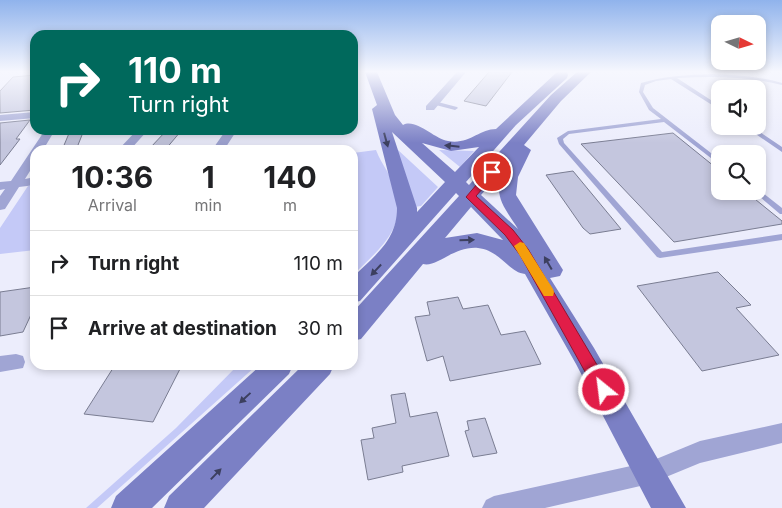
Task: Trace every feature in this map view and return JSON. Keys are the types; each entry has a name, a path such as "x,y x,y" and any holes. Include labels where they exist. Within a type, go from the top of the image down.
{"main road":[{"path":"376,96 386,140 407,208 407,220 399,246"},
{"path":"380,96 388,115 397,128 502,225 520,247 585,356 669,508"},
{"path":"385,96 403,122 418,134 439,144 454,147 475,145 511,122 540,96"},
{"path":"358,288 399,246 463,190 559,96"},
{"path":"556,98 512,167 507,191 511,204 562,291 585,356"},
{"path":"386,295 511,122"},
{"path":"358,325 386,295 430,255 446,244 465,239 490,242 509,251 517,258 550,311 585,356"},
{"path":"128,508 275,370"},
{"path":"181,508 316,370"}],"street":[{"path":"432,105 440,96"},
{"path":"0,118 30,115"},
{"path":"129,145 138,135"},
{"path":"0,206 30,162"},
{"path":"0,186 30,182"},
{"path":"494,508 649,473 700,452 782,433"}],"lane":[{"path":"644,96 651,109 711,157"},
{"path":"432,105 455,108"},
{"path":"665,120 568,133 560,138 561,143 660,255 782,237"},
{"path":"760,135 782,150"},
{"path":"766,199 782,212"}],"shaded area":[{"path":"376,150 395,188 398,204 397,217 386,241 358,270 358,152"},
{"path":"398,150 438,187 421,206 414,207 395,151"},
{"path":"439,150 474,151 460,167"},
{"path":"30,186 30,251 0,254 0,228"},
{"path":"233,370 251,370 97,508 86,508 176,428"}],"building":[{"path":"0,96 30,96 30,110 0,113"},
{"path":"469,96 494,96 486,106 464,101"},
{"path":"30,120 16,139 20,139 0,165 0,123"},
{"path":"673,133 711,164 711,200 756,200 782,221 782,224 674,242 581,144"},
{"path":"68,135 82,135 78,145 64,145"},
{"path":"162,135 178,135 169,145 153,145"},
{"path":"573,171 621,229 590,234 583,228 546,175"},
{"path":"718,272 751,305 736,308 779,355 702,371 637,286"},
{"path":"30,288 30,317 23,332 0,336 0,292"},
{"path":"458,297 463,309 488,305 501,335 525,331 541,364 450,381 443,356 427,361 415,317 430,315 427,302"},
{"path":"112,370 179,370 153,422 84,414"},
{"path":"405,393 410,417 437,412 449,456 402,466 403,472 368,480 361,440 374,438 372,428 396,423 391,395"},
{"path":"485,418 497,453 473,457 465,431 469,430 467,421"}],"slow traffic":[{"path":"520,246 548,292"}],"route":[{"path":"492,172 471,197 509,232 524,252 604,390"}]}
